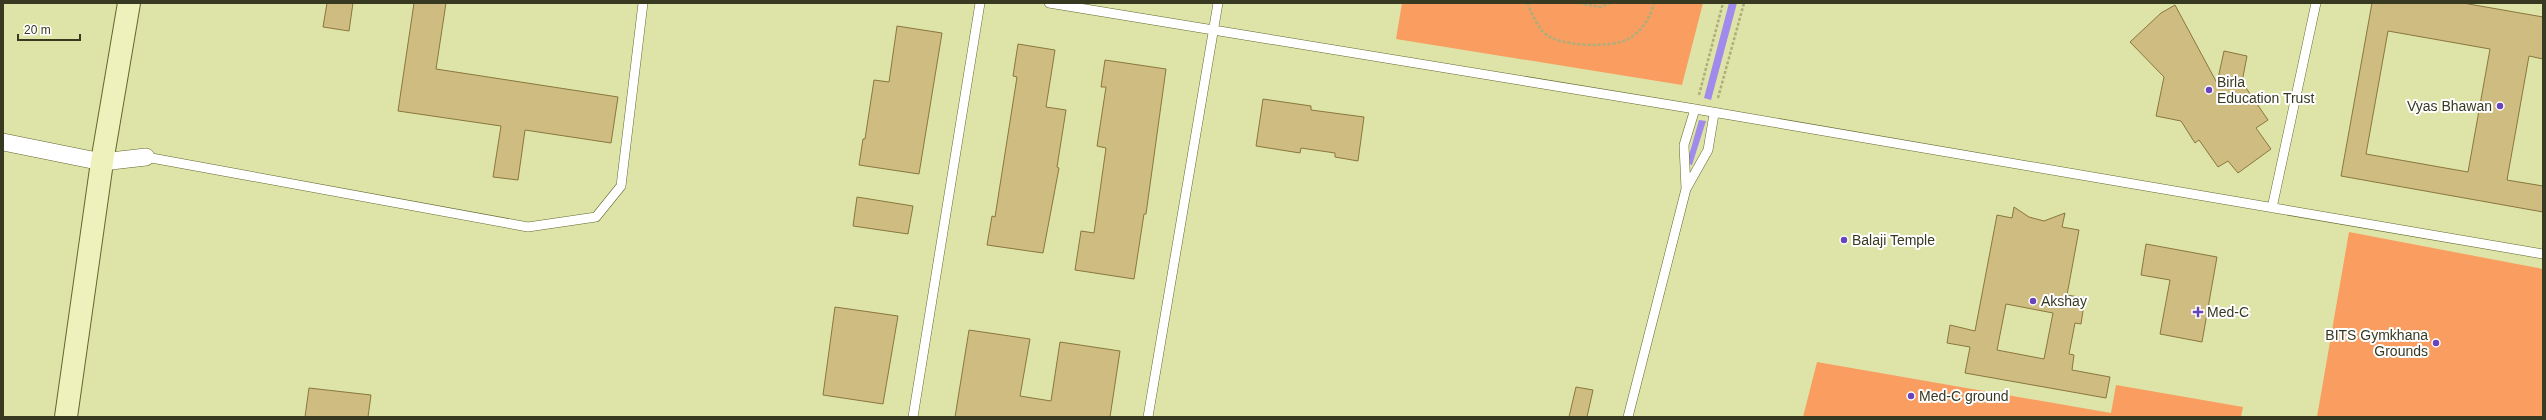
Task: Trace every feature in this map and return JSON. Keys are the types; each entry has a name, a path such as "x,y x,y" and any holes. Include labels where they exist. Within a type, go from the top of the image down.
{"street":[{"path":"66,417 102,162 129,3"},
{"path":"3,142 102,162 146,157"}],"lane":[{"path":"146,157 528,227 596,217 621,186 642,3"},
{"path":"913,417 980,3"},
{"path":"1049,3 1695,109 1714,114 2543,254"},
{"path":"1148,417 1218,3"},
{"path":"2272,208 2316,3"},
{"path":"1686,189 1684,145 1695,109"},
{"path":"1628,417 1686,189 1708,150 1714,114"}],"path":[{"path":"1528,3 1542,31 1558,40 1608,45 1630,38 1647,23 1654,3"},
{"path":"1579,3 1600,7 1610,3"},
{"path":"1695,109 1723,3"},
{"path":"1714,114 1744,3"}],"shaded area":[{"path":"1402,3 1703,3 1682,85 1396,39"},
{"path":"1729,3 1737,3 1711,100 1704,98"},
{"path":"1699,120 1706,121 1692,165 1689,164 1690,160 1688,159"},
{"name":"BITS Gymkhana Grounds","path":"2349,232 2543,269 2543,417 2317,417"},
{"name":"Med-C ground","path":"1817,362 2111,413 2116,385 2243,407 2241,417 1803,417"}],"building":[{"path":"327,3 353,3 349,31 323,27"},
{"path":"414,3 446,3 436,69 618,97 611,143 525,130 518,180 493,177 501,126 398,111"},
{"name":"Vyas Bhawan","path":"2372,3 2463,3 2543,17 2543,59 2529,56 2507,180 2543,186 2543,212 2341,176","holes":["2388,31 2490,49 2468,172 2366,154"]},
{"name":"Birla Education Trust","path":"2175,5 2217,83 2224,51 2247,56 2242,82 2268,120 2256,128 2271,149 2238,173 2228,161 2218,167 2199,140 2195,143 2181,121 2156,116 2164,77 2130,42 2161,13"},
{"path":"897,26 942,33 919,174 859,165 863,139 865,139 874,80 889,82"},
{"path":"1018,44 1055,50 1046,107 1066,110 1057,167 1059,168 1043,253 987,245 992,216 995,217 1017,77 1013,76"},
{"path":"1105,60 1166,69 1146,214 1144,214 1134,279 1075,270 1081,231 1094,233 1106,148 1097,146 1106,87 1101,87"},
{"path":"1263,99 1311,106 1311,110 1364,117 1358,161 1335,157 1335,153 1301,148 1300,153 1256,146"},
{"path":"857,197 913,206 908,234 853,226"},
{"name":"Akshay","path":"2014,207 2029,217 2044,221 2065,213 2062,227 2079,230 2067,295 2085,298 2081,324 2075,323 2069,354 2074,355 2072,370 2110,377 2106,398 1965,373 1970,347 1947,343 1950,325 1975,331 1997,215 2012,218","holes":["2006,304 2053,313 2044,359 1997,350"]},
{"path":"2146,244 2217,257 2202,342 2160,334 2170,280 2141,275"},
{"path":"835,307 898,316 883,404 823,395"},
{"path":"969,330 1030,339 1020,396 1051,401 1060,342 1120,351 1110,417 955,417"},
{"path":"1576,387 1593,390 1587,417 1569,417"},
{"path":"309,388 371,395 368,417 305,417"}],"place":[{"name":"Birla Education Trust","path":"2209,90"},
{"name":"Vyas Bhawan","path":"2500,106"},
{"name":"Balaji Temple","path":"1844,240"},
{"name":"Akshay","path":"2033,301"},
{"name":"Med-C","path":"2198,312"},
{"name":"BITS Gymkhana Grounds","path":"2436,343"},
{"name":"Med-C ground","path":"1911,396"}]}
